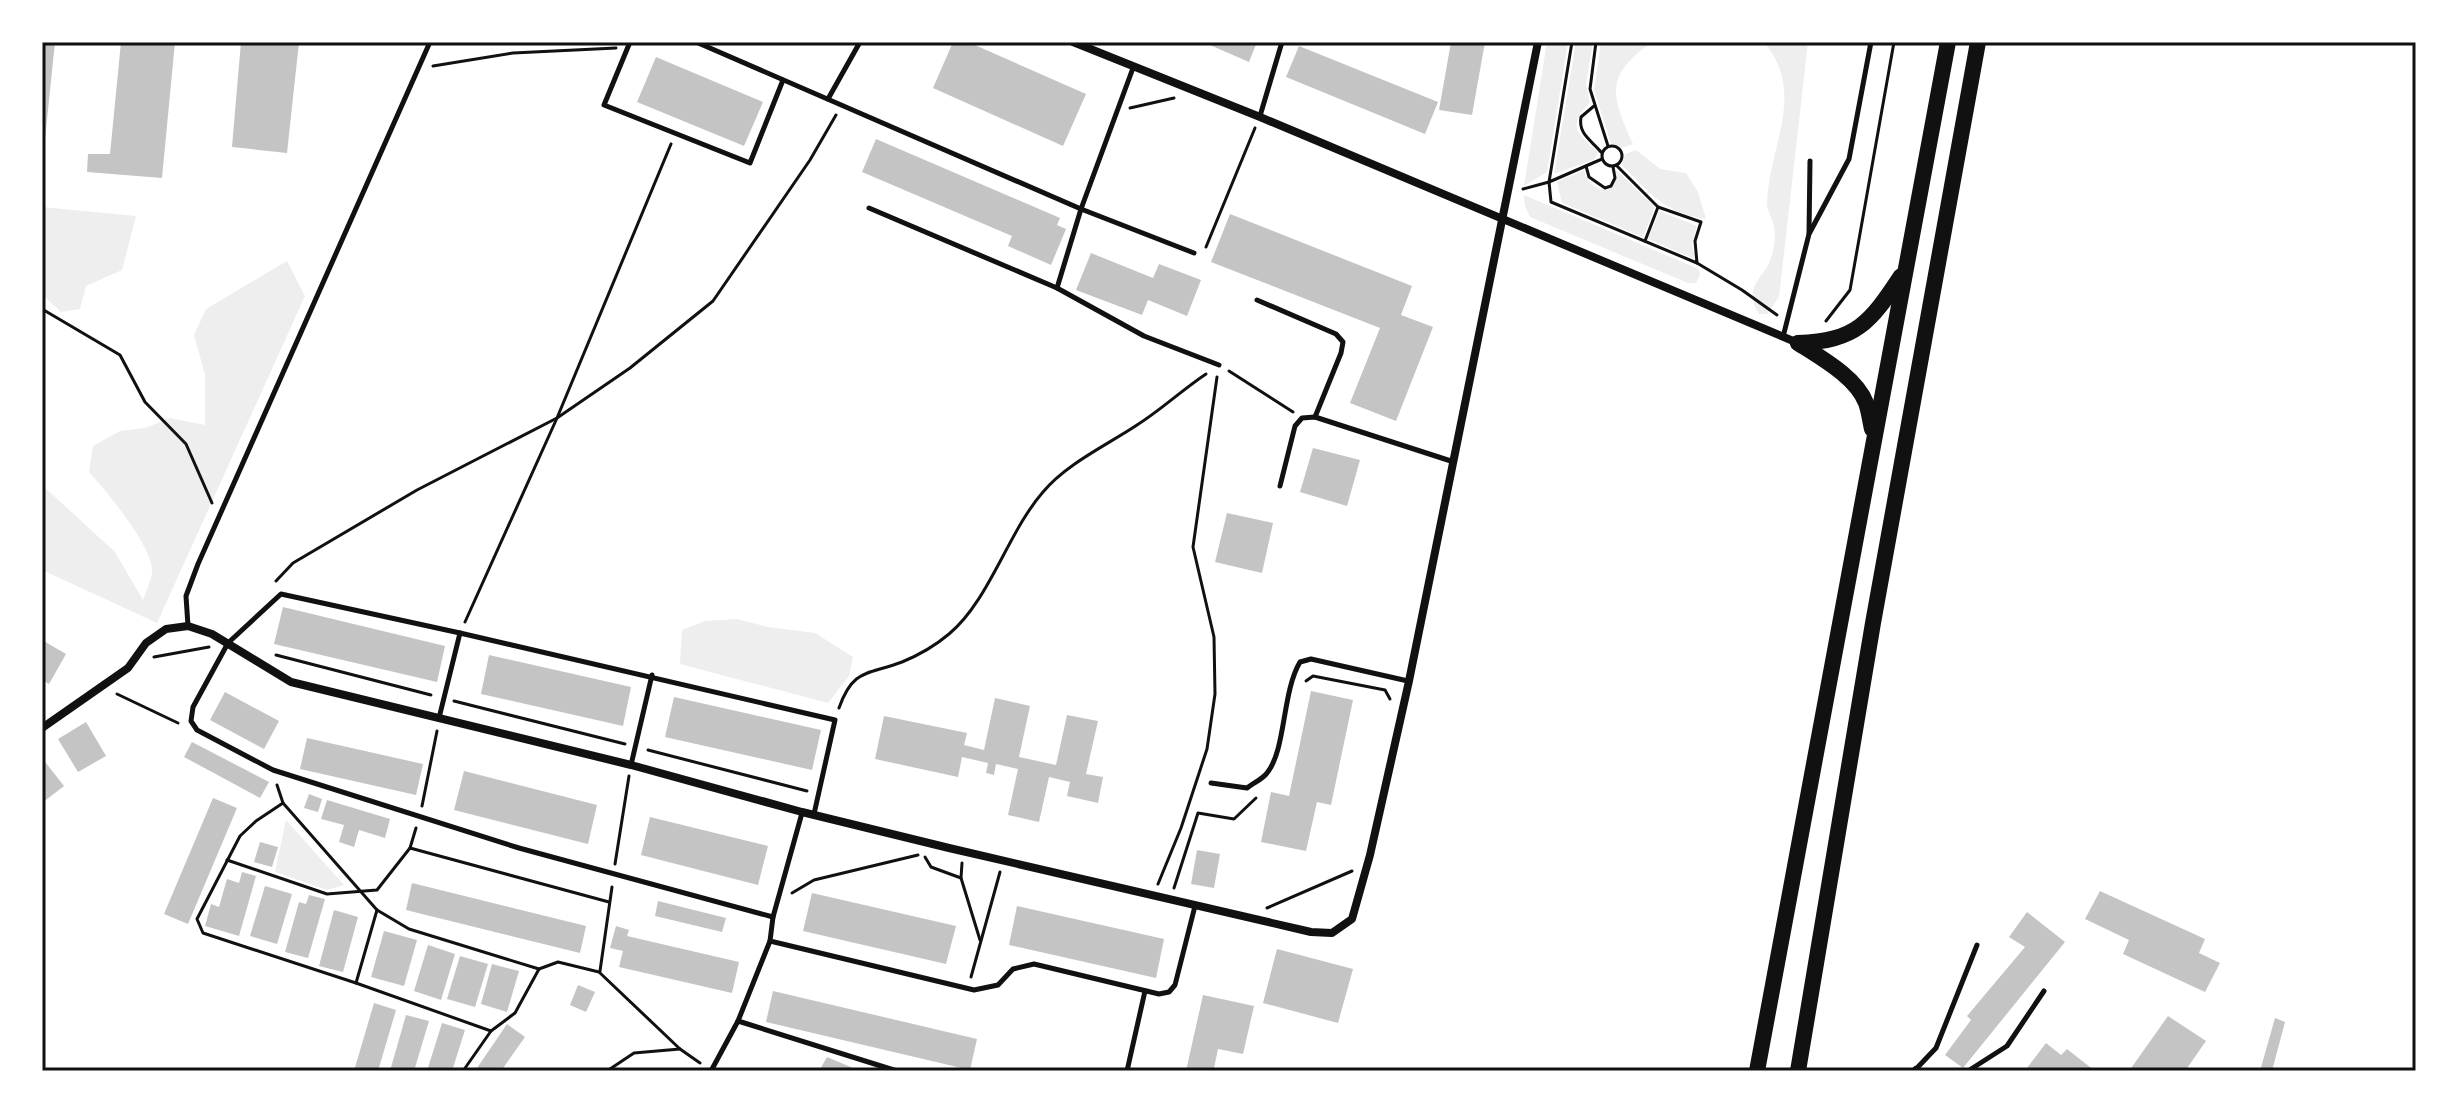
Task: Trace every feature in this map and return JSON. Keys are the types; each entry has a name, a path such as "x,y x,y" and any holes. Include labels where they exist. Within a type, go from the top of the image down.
{"highway":[{"path":"1757,1071 1948,42"},
{"path":"1798,1071 1873,623 1978,42"},
{"path":"1796,341 1838,338 1869,320 1906,268"},
{"path":"1796,341 1823,359 1860,392 1867,404 1874,440"}],"street":[{"path":"1073,42 1796,341"},
{"path":"42,728 128,668 146,643 166,629 188,626 212,634 291,682 631,765 949,848 1311,932 1332,933 1352,919 1370,855 1455,462 1538,42"}],"lane":[{"path":"188,626 186,596 218,518 430,42"},
{"path":"696,42 1081,209 1194,253"},
{"path":"828,99 860,42"},
{"path":"1260,117 1282,42"},
{"path":"1809,234 1849,159 1871,42"},
{"path":"629,45 604,105 750,163 783,80"},
{"path":"1057,288 1081,209 1133,68"},
{"path":"1796,341 1787,322 1809,234 1810,161"},
{"path":"869,208 1057,288 1144,336 1219,365"},
{"path":"1257,300 1336,334 1343,342 1315,417"},
{"path":"1280,486 1295,426 1302,418 1315,417 1455,462"},
{"path":"773,917 613,875 420,818 273,770 197,730 191,721 193,707 228,643 281,594 652,675 835,720 814,814"},
{"path":"439,719 460,633"},
{"path":"1211,783 1247,788 1268,772 1276,753 1293,674 1300,662 1311,659 1409,681"},
{"path":"631,765 652,675"},
{"path":"711,1071 738,1021 770,941 776,903 802,812"},
{"path":"770,941 974,990 998,985 1013,969 1034,964 1145,991 1169,992 1175,985 1195,906"},
{"path":"1917,1071 1936,1048 1977,945"},
{"path":"1127,1071 1145,991"},
{"path":"1968,1071 2007,1046 2044,991"},
{"path":"738,1021 897,1071"}],"path":[{"path":"1572,42 1549,182 1551,202 1697,263 1787,322"},
{"path":"1596,42 1590,89 1608,146"},
{"path":"1796,341 1850,290 1894,42"},
{"path":"421,63 437,67 513,53 629,45"},
{"path":"1118,111 1197,93"},
{"path":"274,584 293,563 417,490 557,418 630,368 713,301 810,160 841,104"},
{"path":"1594,106 1584,112 1580,124 1585,136 1602,153"},
{"path":"1206,247 1260,117"},
{"path":"460,633 557,418 676,133"},
{"path":"1608,146 1602,153 1606,164 1614,166 1658,207 1701,222 1695,241 1697,263"},
{"path":"1608,146 1618,148 1622,154 1621,160 1614,166"},
{"path":"1508,189 1517,191 1549,182 1602,159"},
{"path":"1586,166 1589,177 1605,188 1611,186 1615,178 1614,166"},
{"path":"1645,241 1658,207"},
{"path":"42,309 120,355 145,402 186,444 218,518"},
{"path":"1219,365 1302,418"},
{"path":"835,720 845,689 865,671 902,662 951,632 972,608 1030,508 1045,488 1219,365"},
{"path":"1153,896 1181,828 1207,749 1215,694 1214,637 1193,547 1219,365"},
{"path":"128,668 160,655 228,643"},
{"path":"270,654 818,793"},
{"path":"1305,682 1313,676 1371,687 1385,690 1390,700"},
{"path":"98,691 118,694 197,730"},
{"path":"227,860 327,894 377,890 410,848 420,818 439,719"},
{"path":"599,972 631,765"},
{"path":"273,770 283,803 377,910 409,929 539,969 558,962 599,972 700,1064"},
{"path":"1170,900 1198,813 1234,819 1263,791"},
{"path":"283,803 240,836 197,919 203,933 491,1031"},
{"path":"410,848 609,902"},
{"path":"776,903 814,880 949,848"},
{"path":"923,854 931,867 961,878 980,940"},
{"path":"1246,917 1352,871 1370,855"},
{"path":"968,988 1003,861"},
{"path":"356,983 377,910"},
{"path":"463,1071 491,1031 515,1013 539,969"},
{"path":"607,1071 634,1053 680,1049"}],"shaded area":[{"path":"1547,42 1568,42 1547,172 1524,186"},
{"path":"1576,42 1593,42 1586,84 1590,103 1578,117 1577,123 1580,134 1598,152 1595,159 1554,174"},
{"path":"1601,42 1652,42 1636,54 1619,76 1617,99 1633,144 1622,148 1611,143 1594,90"},
{"path":"1764,42 1808,42 1779,297 1767,314 1759,314 1753,296 1774,247 1775,230 1767,203 1784,100 1777,61"},
{"path":"1636,150 1660,169 1686,173 1698,192 1706,219 1669,207 1641,184 1622,165 1625,154"},
{"path":"1614,168 1655,207 1643,237 1562,203 1557,182 1584,170 1592,184 1608,190 1616,179"},
{"path":"1524,195 1699,269 1700,275 1696,283 1688,283 1530,217"},
{"path":"42,207 136,216 122,270 86,286 80,309 61,312 42,294"},
{"path":"1659,211 1697,226 1692,243 1695,259 1648,239"},
{"path":"287,261 305,296 157,623 42,570 42,485 115,552 143,600 152,572 149,558 126,518 89,472 93,446 120,431 145,428 170,418 205,425 205,375 194,335 206,309"},
{"path":"737,619 815,633 853,657 849,676 828,703 680,664 682,630 705,621"},
{"path":"286,820 344,885 327,890 275,872"}],"building":[{"path":"42,42 55,42 44,149 42,149"},
{"path":"121,42 175,42 162,178 87,172 88,154 110,154"},
{"path":"241,42 299,42 287,153 232,147"},
{"path":"953,42 968,42 1086,94 1063,146 933,88"},
{"path":"1203,42 1257,42 1249,62"},
{"path":"1451,42 1485,42 1472,115 1439,110"},
{"path":"1299,46 1438,102 1425,134 1286,77"},
{"path":"656,57 763,102 744,146 637,102"},
{"path":"876,139 1060,218 1057,225 1066,229 1051,265 1008,246 1012,236 862,172"},
{"path":"1230,214 1412,286 1401,315 1433,327 1396,421 1350,403 1380,328 1211,262"},
{"path":"1091,253 1153,278 1159,264 1201,280 1187,316 1148,300 1142,315 1076,290"},
{"path":"1313,448 1360,460 1347,506 1300,492"},
{"path":"1227,513 1273,523 1262,573 1215,562"},
{"path":"283,607 445,646 437,682 274,644"},
{"path":"42,640 66,654 49,684 42,680"},
{"path":"489,655 631,687 623,726 481,694"},
{"path":"1311,691 1353,700 1331,805 1317,802 1306,851 1261,842 1271,792 1289,796"},
{"path":"225,692 279,721 264,749 210,720"},
{"path":"674,697 821,730 812,770 665,737"},
{"path":"995,698 1030,706 1019,757 1056,765 1067,715 1098,721 1086,774 1103,777 1098,803 1067,796 1070,782 1049,777 1039,822 1008,815 1018,769 996,764 994,775 986,773 988,763 962,757 958,777 875,759 884,716 967,733 964,745 984,750"},
{"path":"86,722 106,756 78,772 58,739"},
{"path":"307,738 423,764 416,795 300,769"},
{"path":"192,742 269,782 260,798 184,757"},
{"path":"42,758 64,786 42,803"},
{"path":"464,771 597,805 588,844 454,810"},
{"path":"309,794 322,799 318,812 304,808"},
{"path":"213,798 237,808 188,924 164,914"},
{"path":"327,800 390,819 385,838 359,830 354,847 339,842 344,825 321,819"},
{"path":"650,817 768,846 758,885 641,855"},
{"path":"260,842 278,847 272,867 254,862"},
{"path":"1197,850 1220,854 1214,888 1191,884"},
{"path":"242,872 256,876 239,936 205,926 211,904 219,907 227,879 239,883"},
{"path":"412,883 586,926 580,953 406,910"},
{"path":"265,886 292,894 277,944 250,936"},
{"path":"2100,891 2205,939 2199,953 2220,963 2205,992 2123,954 2129,940 2085,919"},
{"path":"812,893 956,926 946,964 803,931"},
{"path":"309,895 325,899 308,958 285,952 299,902 306,904"},
{"path":"658,901 726,918 722,932 655,916"},
{"path":"1017,906 1164,939 1156,978 1009,945"},
{"path":"334,910 358,917 343,972 319,966"},
{"path":"2027,912 2065,942 1963,1068 1945,1055 1971,1020 1967,1016 2025,947 2009,937"},
{"path":"616,926 629,930 627,936 739,962 732,993 619,967 623,951 610,948"},
{"path":"384,931 417,940 404,986 371,977"},
{"path":"428,945 455,954 441,1000 414,991"},
{"path":"1277,949 1353,969 1338,1023 1263,1003"},
{"path":"460,956 488,964 475,1007 447,999"},
{"path":"492,964 519,971 507,1012 481,1004"},
{"path":"578,985 595,992 586,1012 570,1005"},
{"path":"773,991 977,1039 970,1070 766,1022"},
{"path":"1203,995 1254,1006 1243,1054 1218,1049 1214,1068 1220,1071 1186,1071"},
{"path":"374,1003 396,1010 378,1071 354,1071"},
{"path":"406,1015 429,1021 414,1071 390,1071"},
{"path":"2168,1016 2206,1041 2185,1071 2129,1071"},
{"path":"2275,1018 2285,1022 2272,1071 2260,1071"},
{"path":"442,1023 465,1030 452,1071 427,1071"},
{"path":"507,1024 525,1037 501,1071 475,1071"},
{"path":"2046,1043 2061,1055 2067,1049 2095,1071 2032,1071 2027,1068"},
{"path":"827,1057 860,1071 819,1071"}]}
